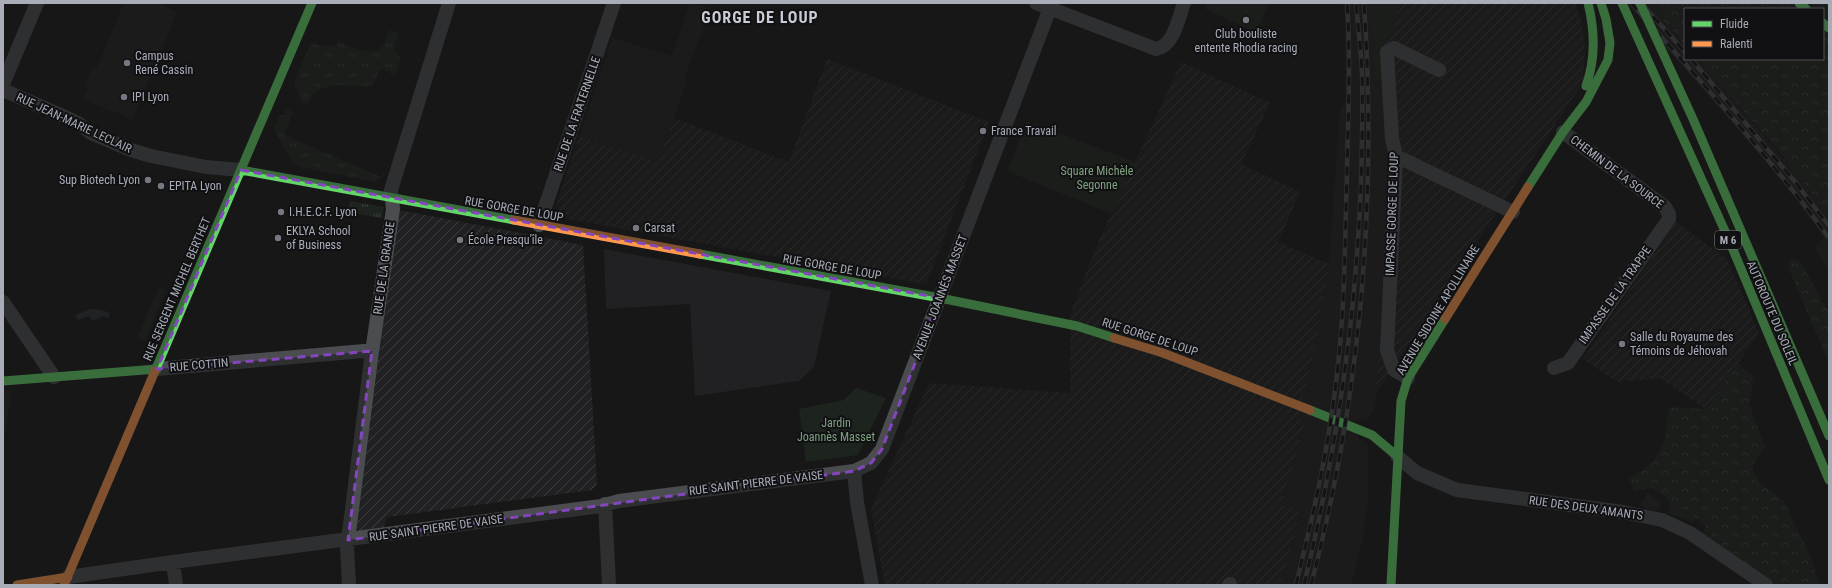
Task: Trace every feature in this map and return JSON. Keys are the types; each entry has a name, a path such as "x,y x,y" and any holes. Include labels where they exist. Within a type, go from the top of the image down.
{"main road":[{"name":"RUE SERGENT MICHEL BERTHET","path":"66,581 312,3"},
{"name":"AVENUE SIDOINE APOLLINAIRE","path":"1572,118 1587,81 1594,54 1592,20 1588,3"},
{"name":"AVENUE SIDOINE APOLLINAIRE","path":"1391,585 1401,401 1408,378 1572,118 1586,102 1608,60 1610,43 1607,25 1600,3"},
{"name":"AUTOROUTE DU SOLEIL","path":"1622,3 1684,139 1806,421 1829,480"},
{"name":"AUTOROUTE DU SOLEIL","path":"1640,3 1693,119 1829,436"},
{"name":"RUE GORGE DE LOUP","path":"241,170 940,298 1077,326 1164,352 1372,435 1397,456"},
{"name":"RUE COTTIN","path":"3,381 157,369"},
{"name":"RUE SAINT PIERRE DE VAISE","path":"17,585 66,581"}],"street":[{"path":"3,84 36,3"},
{"name":"RUE DE LA GRANGE","path":"349,585 347,548 372,352 393,209 391,190 449,3"},
{"name":"RUE DE LA FRATERNELLE","path":"539,225 614,3"},
{"path":"1036,3 1051,6 1156,49 1163,48 1169,42 1184,3"},
{"name":"AVENUE JOANNÈS MASSET","path":"854,471 870,463 882,449 1051,6"},
{"name":"IMPASSE GORGE DE LOUP","path":"1408,378 1394,370 1387,350 1396,156 1392,139 1387,52 1394,48 1440,70"},
{"name":"RUE JEAN-MARIE LECLAIR","path":"3,90 78,123 91,133 131,150 151,156 206,167 241,170"},
{"name":"CHEMIN DE LA SOURCE","path":"1563,132 1666,207 1669,214"},
{"path":"1396,156 1512,212"},
{"name":"IMPASSE DE LA TRAPPE","path":"1554,368 1568,364 1668,218 1669,214"},
{"path":"3,302 54,377"},
{"name":"RUE COTTIN","path":"157,369 364,351 372,352"},
{"name":"RUE DES DEUX AMANTS","path":"1397,456 1417,473 1457,490 1623,512 1662,520 1690,533 1766,585"},
{"path":"854,471 857,502 872,585"},
{"name":"RUE SAINT PIERRE DE VAISE","path":"66,581 173,562 348,540 605,504 619,500 854,471"},
{"path":"605,504 609,585"},
{"path":"173,562 176,585"}],"highlighted area":[{"path":"241,170 940,298 882,449 871,463 854,471 348,540 372,351 157,369"}],"shaded area":[{"name":"Campus René Cassin","path":"124,3 157,3 177,12 132,120 115,111 113,112 83,99 88,87 85,85 92,68 96,70"},
{"path":"690,3 711,8 685,75 687,81 658,162 580,136 612,38 672,56"},
{"path":"1343,3 1399,3 1386,41 1389,252 1374,411 1365,420 1352,421 1359,439 1368,444 1368,497 1363,537 1351,585 1280,585 1301,511 1281,506 1305,423 1300,421 1302,416 1302,400 1310,372 1329,264 1340,110 1345,102 1345,20"},
{"path":"1399,3 1575,3 1581,21 1585,46 1583,83 1375,395 1389,252 1387,112 1383,43 1394,23"},
{"path":"1627,3 1659,3 1665,12 1661,18 1684,44 1684,60 1698,60 1799,176 1829,216 1829,271 1814,247 1824,238 1787,186"},
{"path":"827,59 989,122 927,282 923,284 563,218 556,206 579,136 658,162 674,118 789,162"},
{"path":"1181,62 1270,103 1241,164 1300,192 1278,242 1329,264 1310,372 1302,400 1302,416 1300,420 1305,423 1281,505 1301,511 1280,585 885,585 871,509 929,383 1070,393 1070,314 1097,245"},
{"path":"399,210 583,245 597,484 592,490 387,517 383,529 360,532 355,528"},
{"path":"1676,222 1727,259 1759,333 1706,409 1660,378 1617,382 1583,359"},
{"path":"604,249 831,291 814,367 799,381 695,396 690,304 606,309"},
{"path":"91,309 110,313 108,318 104,316 93,321 89,316 78,320 75,315"}],"green space":[{"name":"Club bouliste entente Rhodia racing","path":"1208,3 1269,3 1256,32 1205,9"},
{"path":"1370,3 1399,3 1392,30 1383,43 1385,80 1374,80"},
{"path":"1659,3 1829,3 1829,216 1778,150 1698,60 1824,60 1824,8 1684,8 1684,44 1661,18 1665,12"},
{"path":"389,30 399,33 395,43 395,49 401,57 395,75 380,69 372,86 335,85 326,87 311,96 307,105 302,103 294,82 311,42 322,47 324,45 329,45 335,47 338,41 355,49 367,52 379,49 384,44"},
{"path":"287,109 293,112 284,135 381,177 383,174 385,175 375,182 300,167 292,161 274,129 279,116 284,115"},
{"name":"Square Michèle Segonne","path":"1027,121 1135,162 1112,214 1007,171"},
{"path":"350,201 384,207 382,218 347,212"},
{"path":"1791,258 1800,261 1829,313 1829,363 1788,267"},
{"path":"159,287 166,290 145,341 137,338"},
{"path":"1738,363 1754,378 1749,404 1765,447 1752,466 1757,481 1784,501 1810,555 1820,585 1790,585 1787,582 1782,585 1777,585 1702,533 1706,526 1652,488 1634,491 1629,479 1653,462 1665,439 1669,407 1706,409"},
{"name":"Jardin Joannès Masset","path":"856,388 886,398 858,455 806,462 799,409 844,400"},
{"path":"12,390 3,447 3,391"},
{"path":"1648,493 1661,502 1659,511 1645,508 1640,504"},
{"path":"1670,501 1695,518 1692,523 1686,519 1668,514"}],"railway":[{"path":"1296,585 1330,428 1340,349 1344,273 1349,67 1347,3"},
{"path":"1304,585 1326,486 1335,436 1343,386 1354,285 1361,184 1362,114 1362,63 1356,3"},
{"path":"1311,585 1328,513 1342,441 1353,369 1361,296 1366,223 1368,149 1368,76 1364,3"},
{"path":"1631,3 1757,147 1829,238"},
{"path":"1641,3 1684,51"},
{"path":"1692,60 1796,183 1829,226"}],"traffic: fast":[{"path":"155,371 312,3"},
{"path":"1586,86 1592,65 1593,55 1593,34 1588,3"},
{"path":"1528,187 1563,132 1586,102 1608,60 1610,43 1606,19 1601,3"},
{"path":"1622,3 1729,240 1829,480"},
{"path":"1640,3 1693,119 1829,436"},
{"path":"1799,3 1805,8"},
{"path":"1824,24 1829,28"},
{"path":"241,170 514,220"},
{"path":"700,254 940,298 1077,326 1114,338"},
{"path":"1391,585 1401,401 1408,378 1445,319"},
{"path":"3,381 157,369"},
{"path":"1310,410 1372,435 1397,456"}],"traffic: slow":[{"path":"1445,319 1528,187"},
{"path":"514,220 700,254"},
{"path":"1114,338 1163,353 1310,410"},
{"path":"64,585 155,371"},
{"path":"17,585 68,577"}],"place":[{"name":"Club bouliste entente Rhodia racing","path":"1246,20"},
{"name":"Campus René Cassin","path":"127,63"},
{"name":"IPI Lyon","path":"124,97"},
{"name":"France Travail","path":"983,131"},
{"name":"Sup Biotech Lyon","path":"148,180"},
{"name":"EPITA Lyon","path":"161,186"},
{"name":"I.H.E.C.F. Lyon","path":"281,212"},
{"name":"Carsat","path":"636,228"},
{"name":"EKLYA School of Business","path":"278,238"},
{"name":"École Presqu'île","path":"460,240"},
{"name":"Salle du Royaume des Témoins de Jéhovah","path":"1622,344"}],"district":[{"name":"GORGE DE LOUP","path":"760,17"}]}
